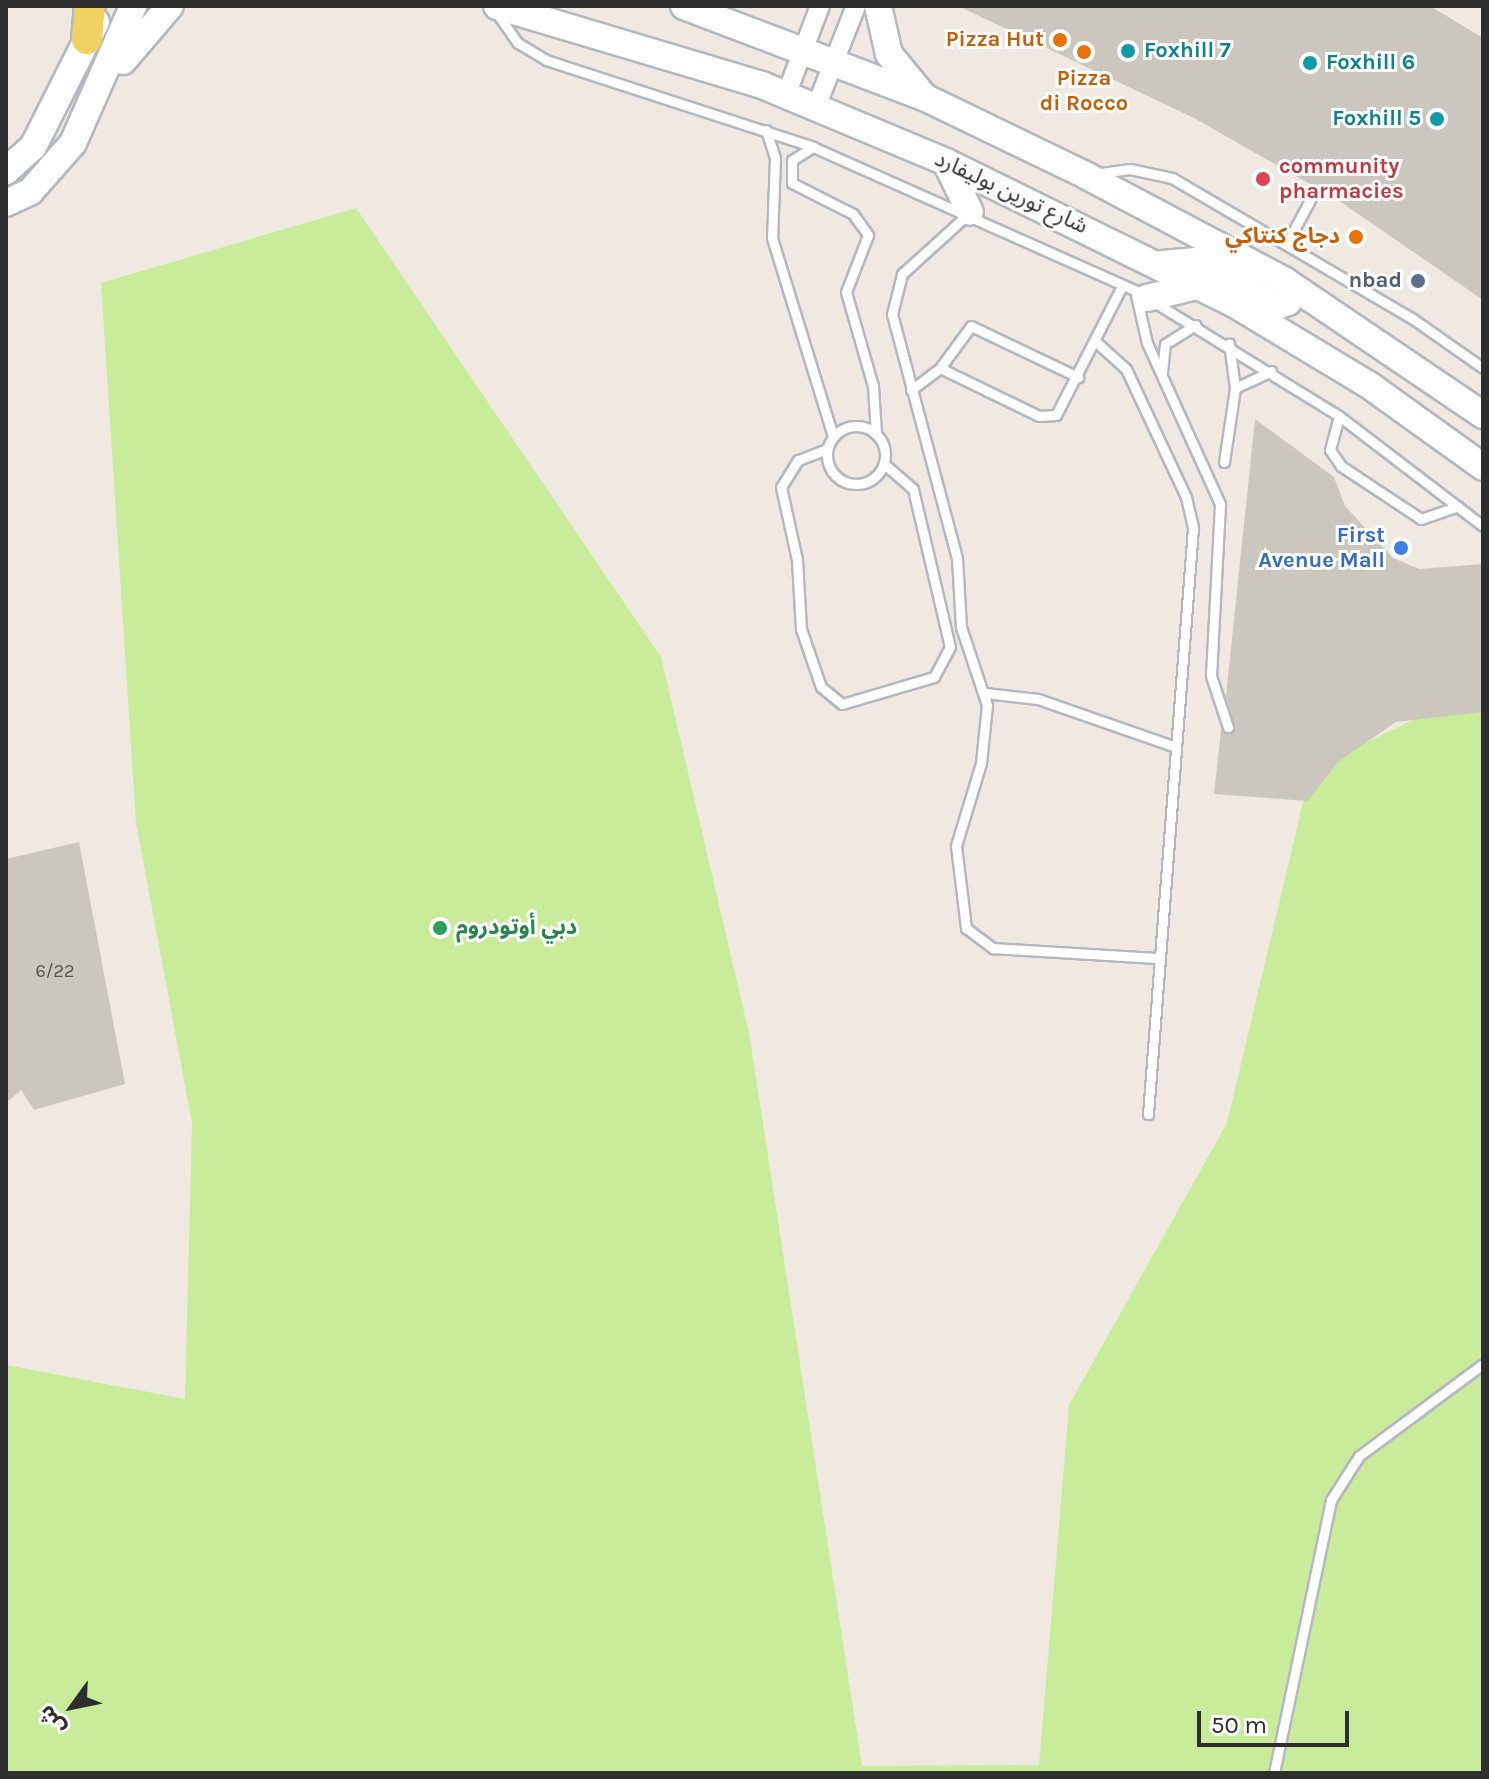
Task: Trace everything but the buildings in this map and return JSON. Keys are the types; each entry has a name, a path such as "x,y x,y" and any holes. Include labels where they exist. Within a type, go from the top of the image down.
{"main road":[{"path":"87,39 90,6"},
{"path":"6,171 33,147 104,6"},
{"path":"6,203 52,172 73,143 133,6"},
{"path":"101,77 170,6"},
{"name":"شارع تورين بوليفارد","path":"495,6 786,95 946,162 1201,285 1369,385 1483,467"},
{"path":"684,6 926,98 1087,176 1285,281 1483,415"},
{"path":"878,6 889,54 926,98"},
{"path":"946,162 970,212"},
{"path":"1162,264 1190,259 1277,306 1288,302 1285,281"},
{"path":"1142,295 1201,285"}],"street":[{"path":"786,95 820,6"},
{"path":"816,107 856,6"}],"lane":[{"path":"495,6 536,56 813,147 970,212 1142,295 1229,343 1339,416 1483,526"},
{"path":"766,130 775,149 771,181 772,238 833,436"},
{"path":"792,183 792,160 813,147"},
{"path":"1087,176 1130,169 1159,173 1287,243 1483,368"},
{"path":"771,181 792,183 866,226 868,243 846,292 873,386 876,434 884,464 913,489 950,647 934,677 842,704 821,687 801,629 795,547 781,487 798,460 827,449"},
{"path":"1287,243 1311,198"},
{"path":"970,212 895,288 894,327 959,569 961,627 985,693 981,763 956,846 970,936 993,948 1156,958"},
{"path":"940,368 1044,418 1060,412 1122,286"},
{"path":"1142,295 1162,375 1220,504 1211,676 1228,727"},
{"path":"1162,375 1165,344 1196,325"},
{"path":"911,390 940,368 971,326 1078,377"},
{"path":"1095,341 1126,369 1191,512 1156,958 1148,1114"},
{"path":"1224,462 1235,388 1229,343"},
{"path":"1235,388 1272,371"},
{"path":"1339,416 1330,450 1341,466 1421,519 1458,506"},
{"path":"876,434 854,426 833,436 827,449 832,472 852,484 868,482 884,464"},
{"path":"985,693 1047,701 1173,746"},
{"path":"1274,1773 1323,1524 1343,1476 1379,1439 1483,1364"}],"green space":[{"name":"دبي أوتودروم","path":"356,208 661,657 749,1033 862,1766 1039,1765 1069,1405 1227,1123 1311,769 1457,699 1483,707 1483,1773 6,1773 6,1365 185,1399 192,1123 136,823 101,283"}],"place":[{"name":"Pizza Hut","path":"1060,40"},
{"name":"Foxhill 7","path":"1128,51"},
{"name":"Pizza di Rocco","path":"1084,52"},
{"name":"Foxhill 6","path":"1310,63"},
{"name":"Foxhill 5","path":"1437,119"},
{"name":"community pharmacies","path":"1263,179"},
{"name":"دجاج كنتاكي","path":"1356,237"},
{"name":"nbad","path":"1418,281"},
{"name":"First Avenue Mall","path":"1401,548"},
{"name":"دبي أوتودروم","path":"440,928"}]}
